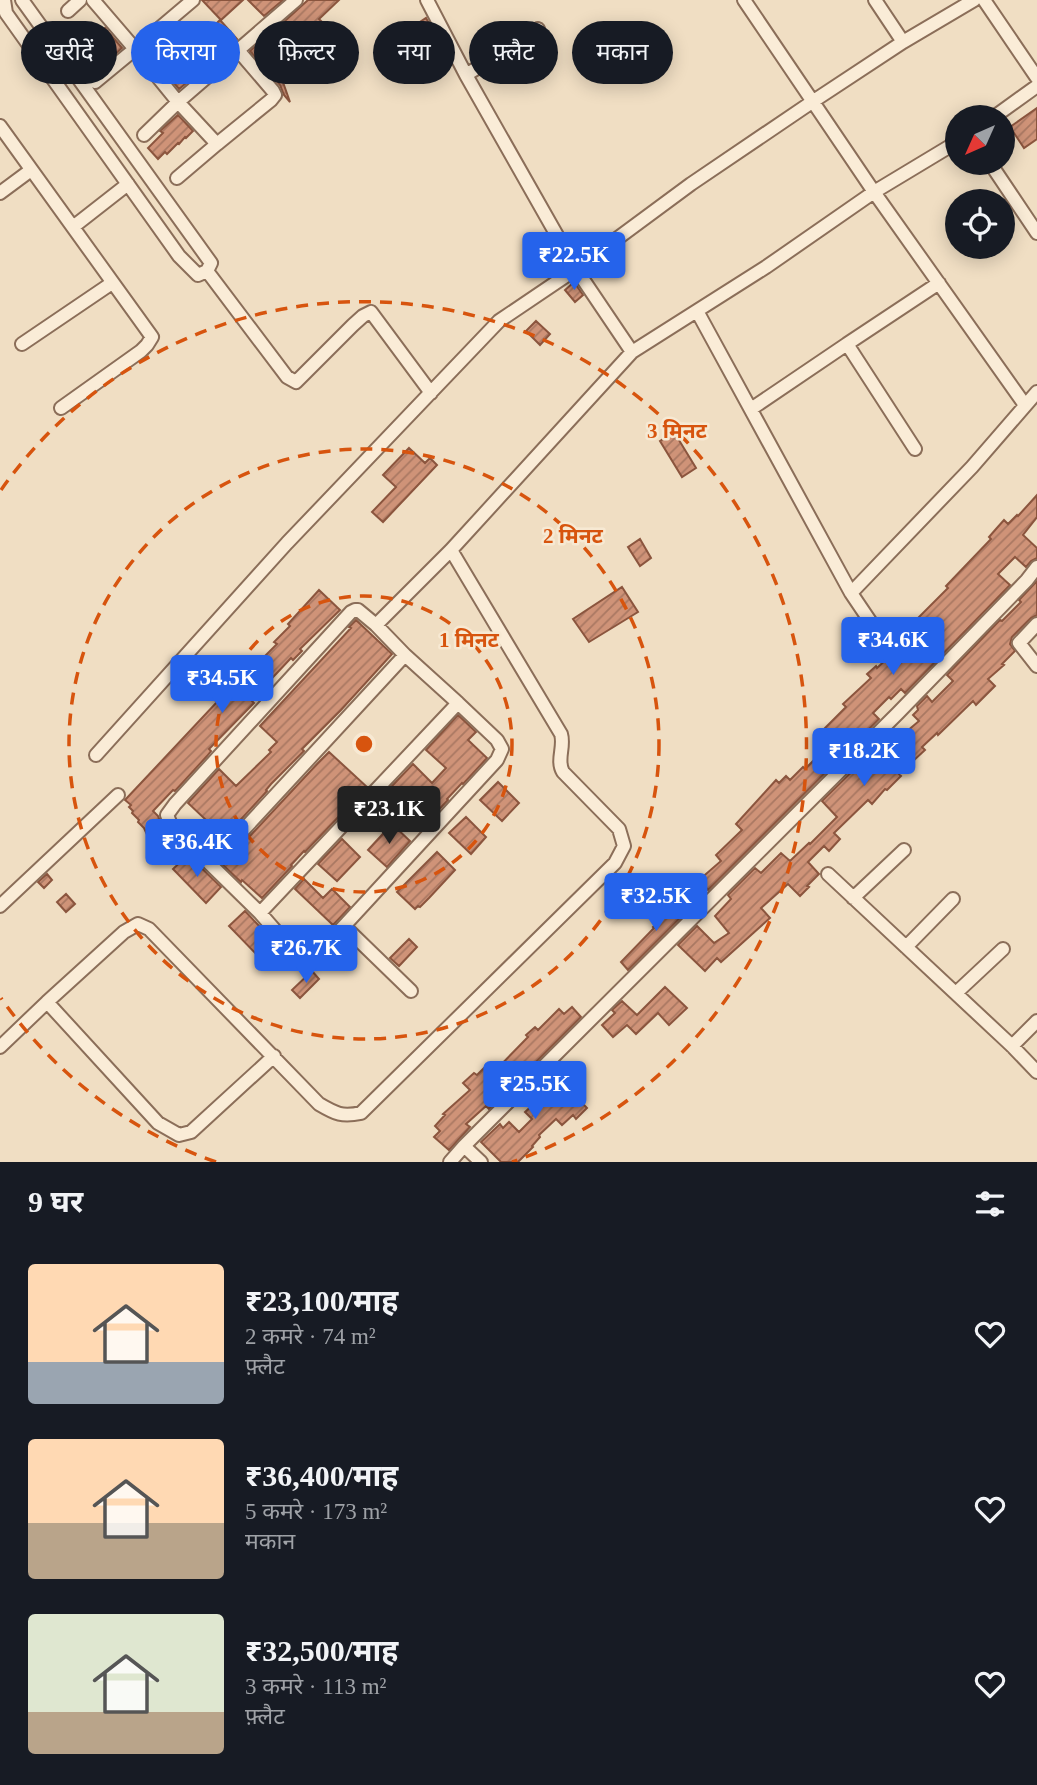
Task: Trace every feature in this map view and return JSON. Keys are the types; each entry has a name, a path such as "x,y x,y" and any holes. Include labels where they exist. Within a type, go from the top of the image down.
{"street":[{"path":"4,0 6,13 180,256 198,275 207,271 211,263 22,0"},
{"path":"68,12 80,0"},
{"path":"93,0 131,44"},
{"path":"168,21 193,0"},
{"path":"240,47 296,0"},
{"path":"427,0 466,75 576,269 632,352"},
{"path":"744,0 874,192 1025,405"},
{"path":"875,0 903,42"},
{"path":"96,755 287,543 499,321 576,269 691,184 812,102 903,42 974,0"},
{"path":"984,0 1037,78"},
{"path":"117,64 131,52"},
{"path":"177,177 274,97 273,91 240,53"},
{"path":"163,84 217,144"},
{"path":"144,135 198,84"},
{"path":"1011,105 1037,86"},
{"path":"0,126 152,337 141,351 61,408"},
{"path":"376,625 451,550 632,352 766,267 874,192 945,149"},
{"path":"0,193 31,170"},
{"path":"998,175 1037,233"},
{"path":"73,227 128,184"},
{"path":"207,271 286,377 296,382 353,325 371,312 430,393"},
{"path":"22,344 113,283"},
{"path":"751,409 939,283"},
{"path":"698,311 851,593 878,633"},
{"path":"847,344 915,449"},
{"path":"851,593 972,467 1037,392"},
{"path":"0,1047 124,932 138,924 149,929 319,1104 346,1116 361,1113 615,863 624,846 619,830 563,772 560,766 563,740 561,734 451,550"},
{"path":"450,1162 898,713 1037,567"},
{"path":"358,610 405,655 497,740 502,749 497,760 344,926 318,951 301,957 171,825 167,815 351,612 358,610"},
{"path":"1037,624 1019,643 1037,666"},
{"path":"211,865 405,655"},
{"path":"260,913 458,704"},
{"path":"0,906 118,795"},
{"path":"853,898 904,850"},
{"path":"828,874 1037,1072"},
{"path":"906,947 953,899"},
{"path":"344,926 411,991"},
{"path":"956,993 1003,949"},
{"path":"47,1002 158,1123 179,1135 191,1132 274,1056"},
{"path":"1012,1046 1037,1021"},
{"path":"464,1146 481,1162"}],"building":[{"path":"202,0 243,0 221,20"},
{"path":"248,0 283,0 264,16"},
{"path":"308,0 339,0 319,19 321,21 285,21"},
{"path":"284,84 290,102 284,95 280,85"},
{"path":"1037,108 1037,139 1024,148 1015,134 1015,123"},
{"path":"178,115 193,131 158,159 148,148 163,133 160,131"},
{"path":"574,282 583,295 575,302 565,290"},
{"path":"536,321 550,334 540,345 526,331"},
{"path":"674,432 696,468 682,477 660,441"},
{"path":"409,448 425,463 430,458 437,465 383,522 372,512 396,487 383,475"},
{"path":"1037,495 1037,517 1023,535 1037,548 1037,558 1026,567 1015,557 998,574 1010,585 905,693 901,689 873,713 879,719 708,890 699,880 721,861 716,855 742,830 736,824 776,780 779,783 786,776 790,780 827,747 817,736 846,707 843,704 871,678 867,674 907,640 910,642 922,629 915,621 948,588 946,586 991,539 989,537 1004,520 1008,524"},
{"path":"640,539 651,558 640,566 628,547"},
{"path":"1037,581 1037,615 1012,637 1010,644 1015,651 988,679 995,686 976,705 973,701 938,735 937,733 922,747 925,750 899,774 901,776 887,790 872,804 868,800 834,833 840,839 829,851 824,846 808,862 819,874 800,896 788,884 761,908 770,918 721,962 717,958 705,971 678,945 697,926 714,943 729,933 715,916 731,899 728,895 755,868 761,873 781,853 790,861 837,817 822,801 875,749 880,754 919,721 913,715 918,710 917,706 927,696 932,702 953,681 947,675 1021,602 1019,600"},
{"path":"622,587 638,612 589,642 573,619"},
{"path":"319,590 340,610 251,700 254,703 209,749 211,751 207,756 175,791 153,811 164,831 174,840 158,855 144,828 132,813 129,807 131,805 125,800 217,702 189,675 204,660 209,660 235,684 259,658 261,660 277,644 274,642"},
{"path":"356,620 392,654 302,749 304,751 211,852 201,842 204,839 195,830 205,819 188,803 219,769 236,786 271,752 269,750 277,742 260,726"},
{"path":"458,715 476,732 468,740 487,758 424,825 405,808 390,824 371,808 413,764 432,783 446,768 426,750"},
{"path":"329,752 367,787 262,898 223,865"},
{"path":"498,782 519,803 502,821 480,800"},
{"path":"466,817 486,837 471,854 449,833"},
{"path":"392,824 410,841 387,867 368,850"},
{"path":"342,839 360,857 337,881 318,864"},
{"path":"437,852 455,870 415,909 397,892"},
{"path":"188,855 221,887 206,903 173,869"},
{"path":"47,874 52,880 44,888 38,882"},
{"path":"304,879 323,898 332,889 350,907 333,925 295,889"},
{"path":"66,894 75,904 66,912 57,902"},
{"path":"676,900 687,911 628,970 621,962 654,928 660,920 656,917"},
{"path":"245,911 276,944 261,959 229,926"},
{"path":"409,939 417,947 399,966 390,958"},
{"path":"312,971 319,979 300,998 292,990"},
{"path":"665,987 687,1008 669,1025 658,1013 636,1034 627,1025 613,1037 602,1025 615,1013 612,1010 622,1001 637,1015"},
{"path":"572,1007 581,1017 489,1109 486,1106 466,1124 470,1127 449,1150 434,1137 440,1131 435,1126 445,1115 443,1114 470,1090 463,1083 484,1068 491,1075 535,1027 538,1030 559,1009 564,1014"},
{"path":"555,1075 587,1108 576,1119 573,1115 562,1125 556,1119 539,1135 533,1147 518,1162 501,1162 481,1142 500,1124 503,1128 509,1122 519,1132 532,1119 525,1112 537,1101 532,1096 538,1089 536,1087 544,1079 548,1083"}]}
